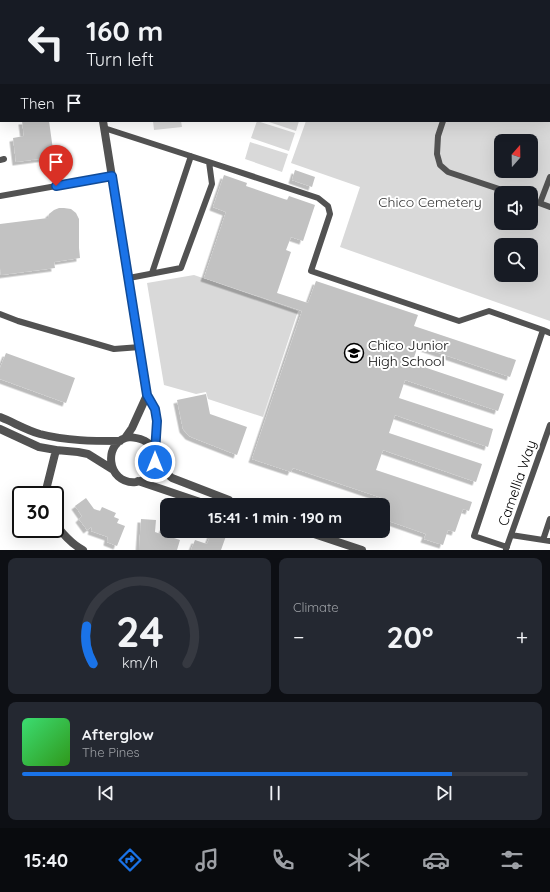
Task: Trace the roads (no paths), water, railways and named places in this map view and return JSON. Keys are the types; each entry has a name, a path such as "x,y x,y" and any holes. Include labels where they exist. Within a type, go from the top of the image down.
{"street":[{"path":"0,429 39,447 88,454 112,469 121,478 128,481 142,481 148,477 155,465 157,421 155,409 147,395 103,125"},
{"path":"112,469 112,451 132,428 147,395"},
{"path":"0,417 39,434 68,440 96,441 138,438 145,440 150,445 161,469 172,478 224,498"},
{"path":"47,486 56,450"},
{"path":"138,481 188,498"},
{"path":"64,533 76,546 83,550"},
{"path":"326,538 362,550"}],"lane":[{"path":"443,122 438,136 437,154 440,165 448,172 494,187"},
{"path":"103,125 318,198 328,206 330,214 311,271 459,321 489,311 550,333"},
{"path":"152,273 191,156"},
{"path":"129,278 181,268 212,184 210,162"},
{"path":"0,196 112,176"},
{"path":"550,177 540,203 550,206"},
{"path":"0,314 18,321 114,349 140,347"},
{"path":"506,549 474,536 543,330"},
{"name":"Camellia Way","path":"506,549 547,442 550,424"},
{"path":"543,540 550,519"},
{"path":"511,535 550,541"}],"place":[{"name":"Chico Junior High School","path":"354,353"}],"park label":[{"name":"Chico Cemetery","path":"430,202"}]}
